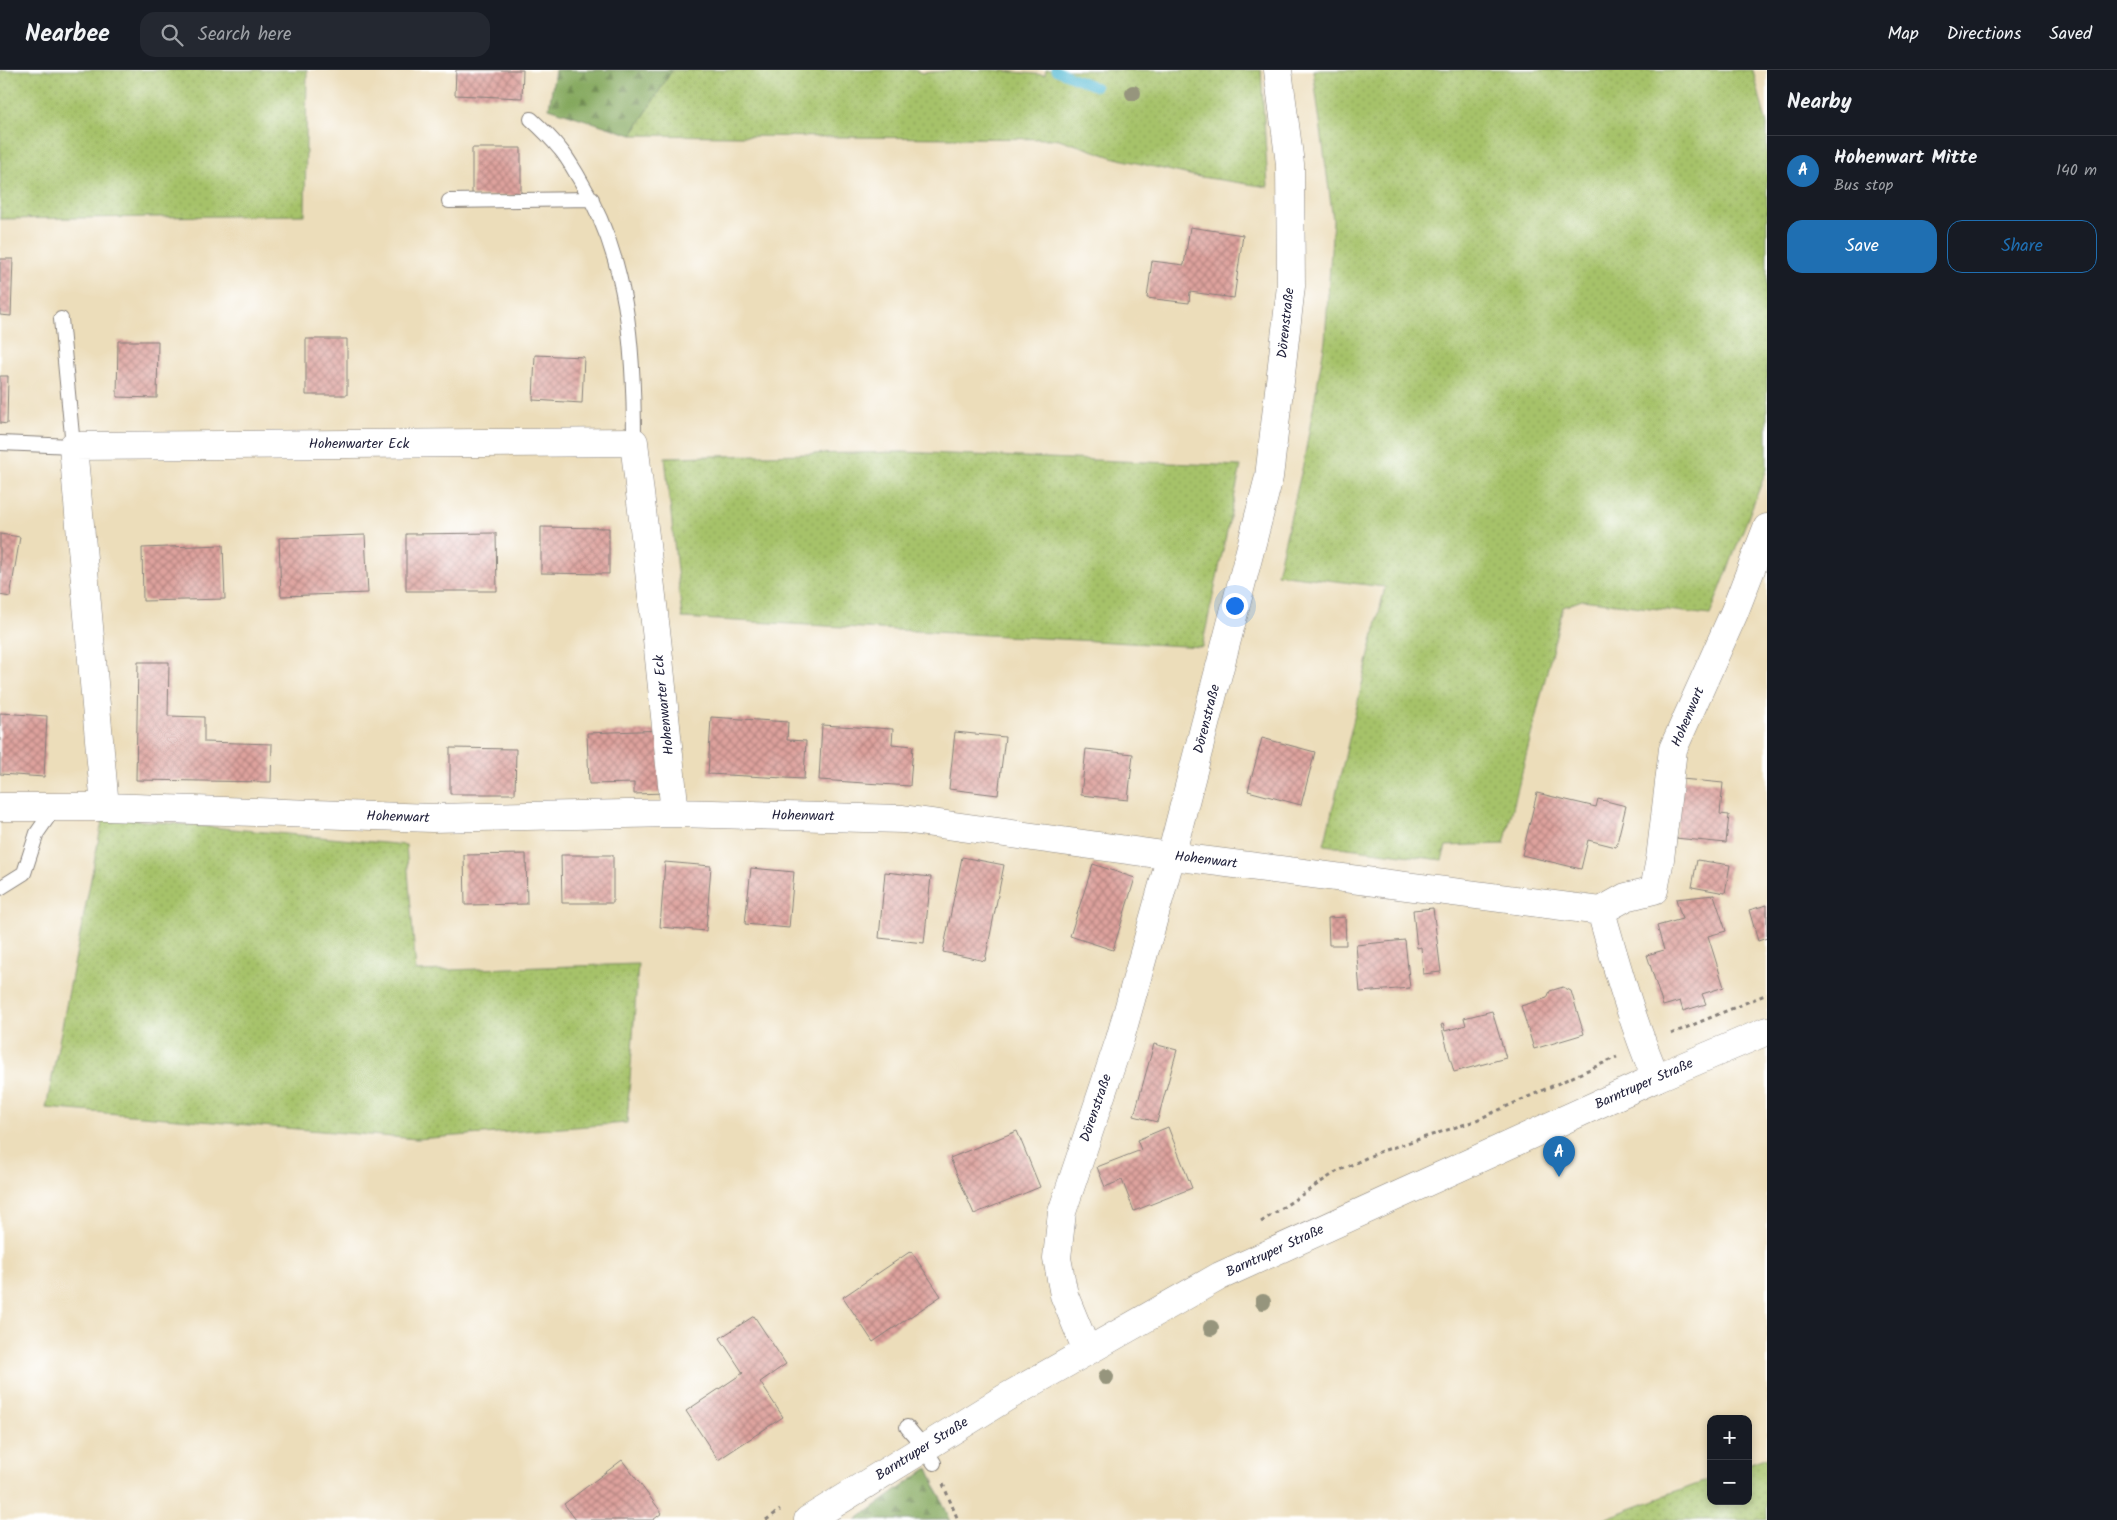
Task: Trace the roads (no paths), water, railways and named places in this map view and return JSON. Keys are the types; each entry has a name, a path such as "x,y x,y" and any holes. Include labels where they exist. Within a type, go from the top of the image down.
{"street":[{"name":"Dörenstraße","path":"1087,1351 1064,1295 1057,1258 1062,1212 1120,1039 1171,856 1269,477 1290,286 1290,164 1278,70"},
{"name":"Hohenwarter Eck","path":"73,446 634,442 675,813"},
{"path":"73,446 105,807"},
{"name":"Hohenwart","path":"0,807 105,807 432,818 675,813 903,819 1171,856 1601,911 1626,897 1654,890 1660,859 1673,750 1734,613 1767,528"},
{"path":"1601,911 1642,1046 1656,1078"},
{"name":"Barntruper Straße","path":"808,1520 922,1445 1220,1276 1656,1078 1767,1030"}],"lane":[{"path":"531,118 561,149 592,199 611,243 624,293 634,374 634,442"},
{"path":"449,201 592,199"},
{"path":"0,443 73,446 62,319"},
{"path":"0,888 24,873 37,833 55,808"}],"waterway":[{"path":"1055,70 1096,87"}],"place":[{"name":"Hohenwart Mitte","path":"1559,1177"}]}
